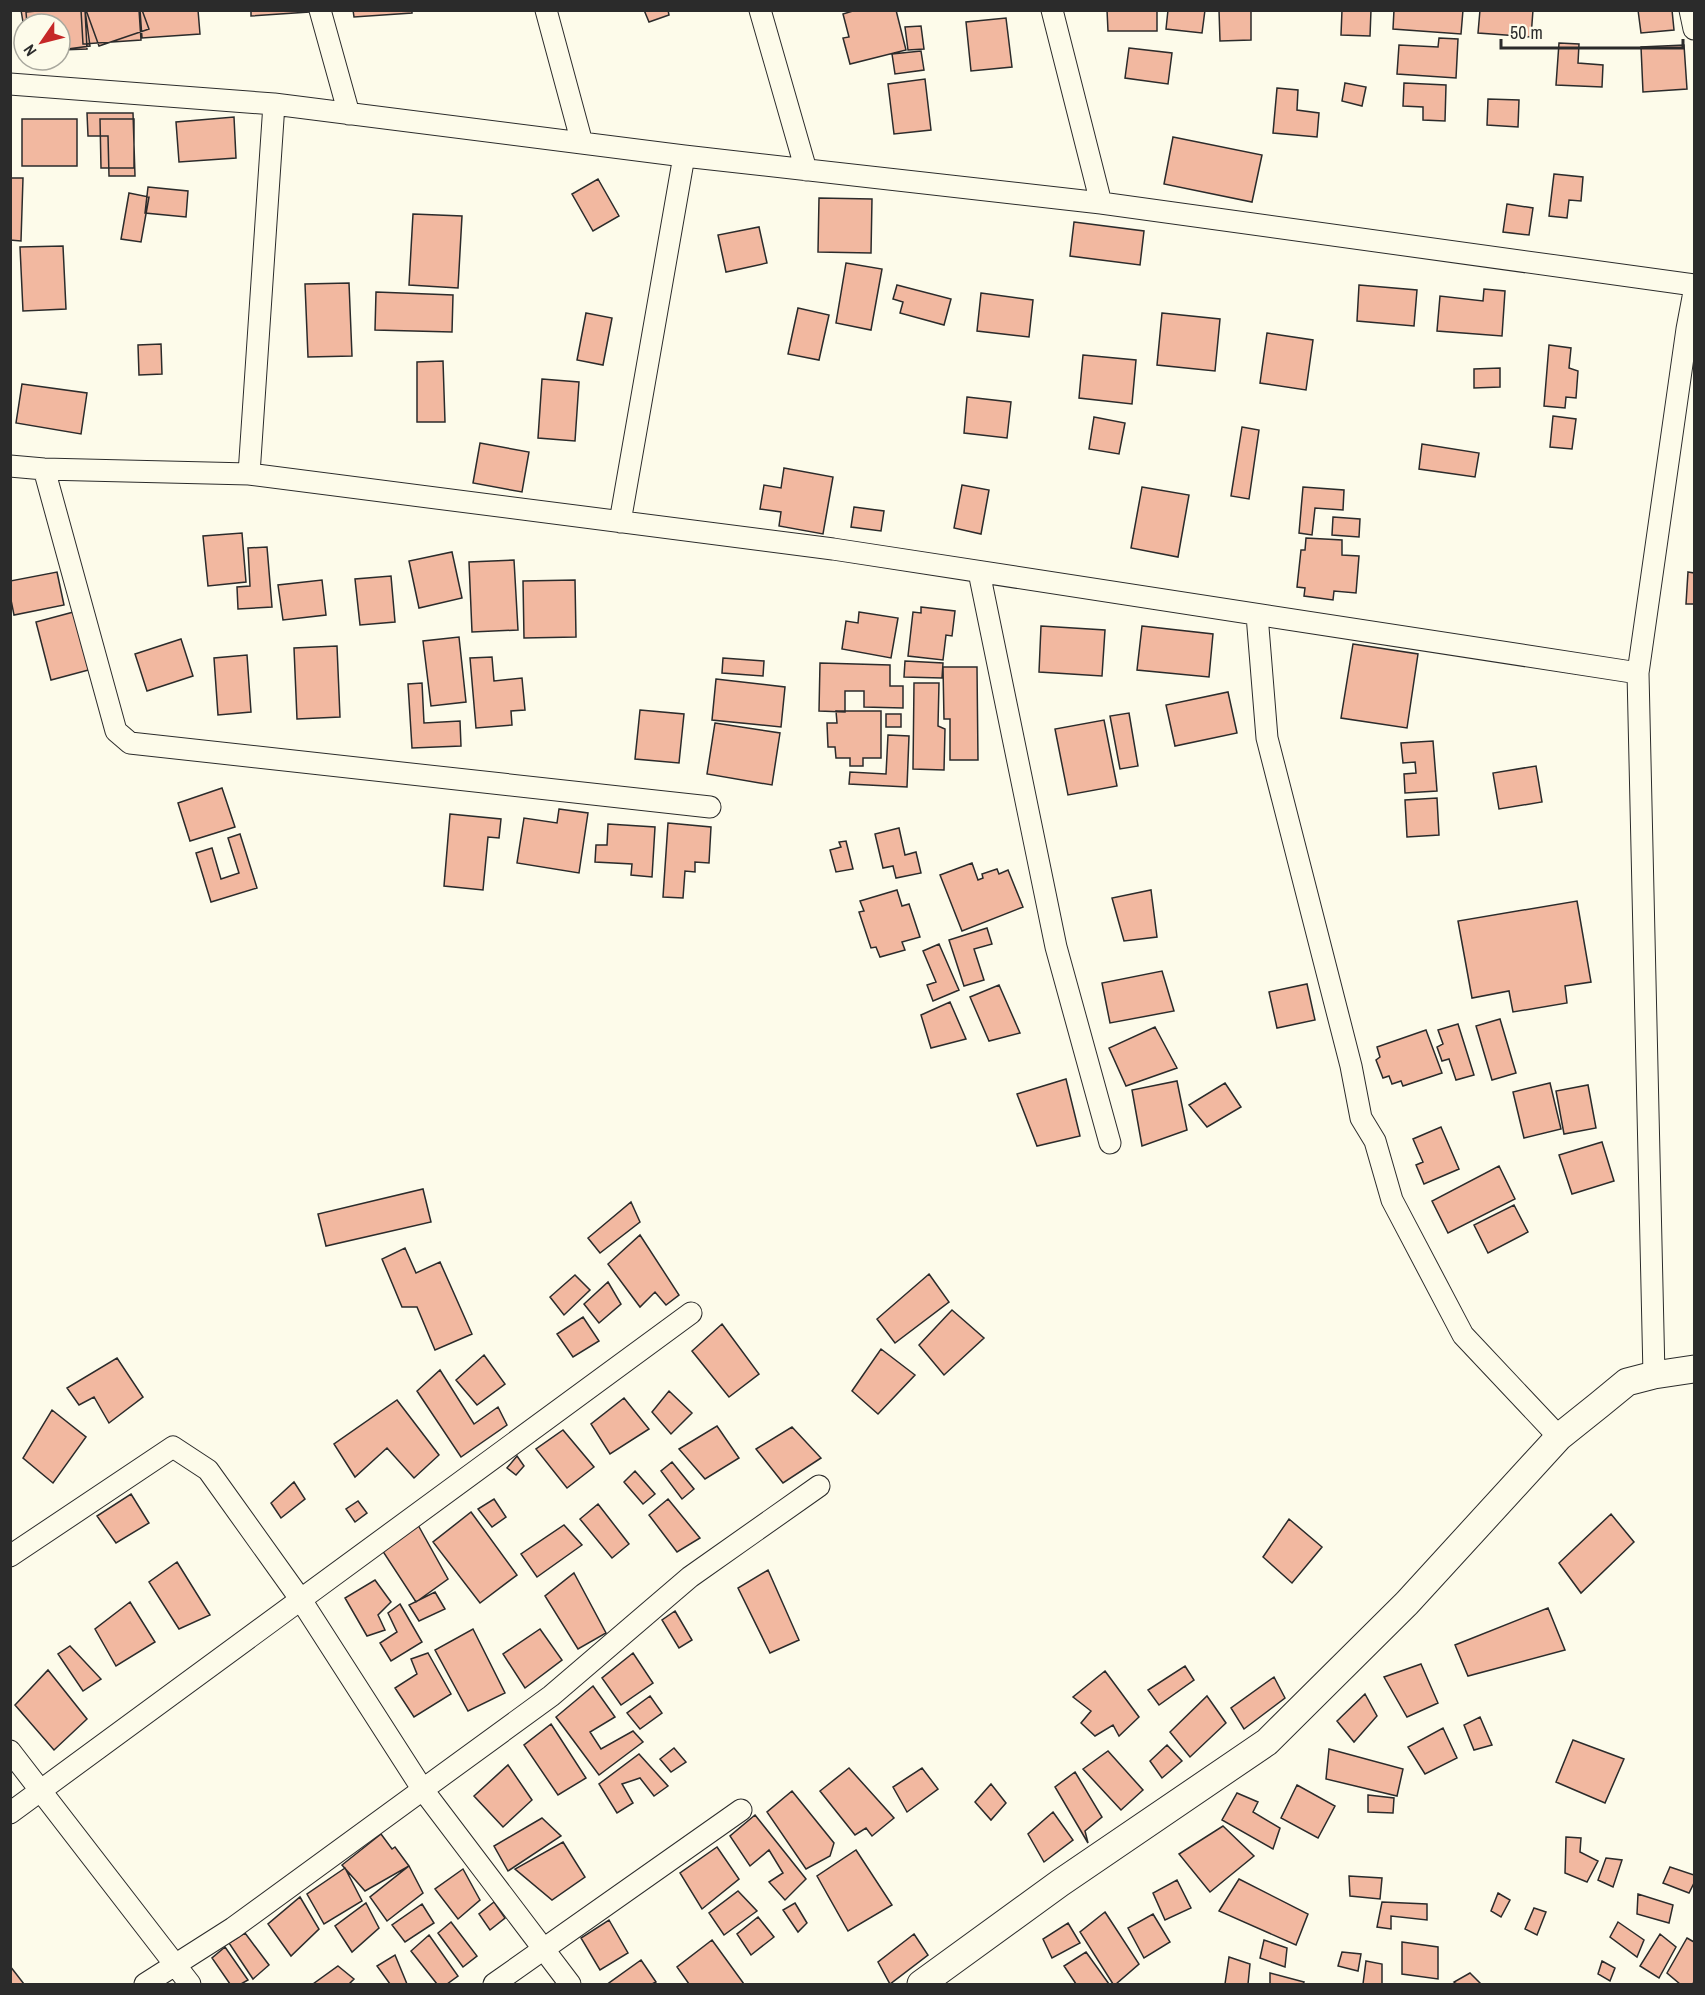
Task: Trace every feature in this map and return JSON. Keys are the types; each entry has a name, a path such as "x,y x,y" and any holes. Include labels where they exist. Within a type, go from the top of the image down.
{"street":[{"path":"320,10 349,114"},
{"path":"546,10 582,143"},
{"path":"760,10 806,170"},
{"path":"1053,10 1101,203"},
{"path":"1690,10 1695,28"},
{"path":"10,84 274,104 684,156 1101,203 1695,285"},
{"path":"249,474 274,104"},
{"path":"620,522 684,156"},
{"path":"1654,1375 1638,673 1687,329 1695,292"},
{"path":"10,465 44,469 249,474 821,548 1638,673"},
{"path":"44,469 116,731 130,743 710,807"},
{"path":"979,572 1056,947 1110,1143"},
{"path":"1257,615 1268,738 1351,1066 1361,1118 1375,1141 1392,1200 1463,1335 1559,1437"},
{"path":"10,1813 691,1313"},
{"path":"921,1984 1060,1883 1267,1742 1407,1603 1559,1437 1627,1382 1654,1375 1695,1369"},
{"path":"10,1556 173,1447 208,1470 301,1600 423,1790 570,1984"},
{"path":"145,1984 233,1928 551,1696 690,1577 819,1486"},
{"path":"10,1751 190,1984"},
{"path":"494,1984 741,1810"}],"building":[{"path":"21,10 85,10 90,46 72,48 72,12 21,12"},
{"path":"81,10 139,10 141,40 83,44"},
{"path":"85,10 87,49 72,50 72,12 26,12"},
{"path":"86,10 142,10 149,29 99,46"},
{"path":"140,10 198,10 200,34 142,38"},
{"path":"251,10 309,10 309,12 251,16"},
{"path":"353,10 412,10 412,13 354,17"},
{"path":"644,10 668,10 669,15 649,22"},
{"path":"856,10 896,10 906,50 850,64 843,38 849,37 843,14"},
{"path":"1107,10 1157,10 1157,31 1108,31"},
{"path":"1168,10 1205,10 1202,33 1166,29"},
{"path":"1219,10 1251,10 1251,40 1220,41"},
{"path":"1342,10 1371,10 1370,36 1341,35"},
{"path":"1394,10 1463,10 1461,34 1393,29"},
{"path":"1480,10 1533,10 1531,37 1478,33"},
{"path":"1638,10 1672,10 1674,30 1641,33"},
{"path":"1006,18 1012,67 971,71 966,22"},
{"path":"921,26 924,49 908,50 905,27"},
{"path":"1439,38 1458,39 1456,78 1397,74 1399,45 1438,47"},
{"path":"1559,43 1579,44 1578,63 1603,65 1602,87 1556,85"},
{"path":"1684,45 1687,89 1643,92 1641,47"},
{"path":"1129,48 1172,53 1168,84 1125,78"},
{"path":"921,51 924,70 895,74 892,54"},
{"path":"925,79 931,130 894,134 888,84"},
{"path":"1345,83 1366,87 1362,106 1342,101"},
{"path":"1404,83 1446,85 1445,121 1423,120 1423,107 1403,106"},
{"path":"1277,88 1298,90 1297,110 1319,113 1317,137 1273,133"},
{"path":"1488,99 1519,100 1518,127 1487,125"},
{"path":"87,113 133,113 135,176 109,176 108,136 88,136"},
{"path":"234,117 236,158 179,162 176,122"},
{"path":"22,119 77,119 77,166 22,166"},
{"path":"100,119 134,119 134,168 101,168"},
{"path":"1173,137 1262,155 1252,202 1164,184"},
{"path":"1554,174 1583,177 1581,201 1569,200 1567,218 1549,216"},
{"path":"10,178 23,178 21,241 10,240"},
{"path":"598,179 619,216 593,231 572,194"},
{"path":"148,187 188,191 186,217 145,213"},
{"path":"129,193 149,197 141,242 121,239"},
{"path":"819,198 872,199 871,253 818,252"},
{"path":"1507,204 1533,208 1529,235 1503,232"},
{"path":"413,214 462,216 458,288 409,285"},
{"path":"1074,222 1144,231 1140,265 1070,256"},
{"path":"759,227 767,263 726,272 718,235"},
{"path":"63,246 66,309 23,311 20,247"},
{"path":"846,263 882,269 871,330 836,323"},
{"path":"349,283 352,356 308,357 305,284"},
{"path":"897,285 951,299 944,325 900,313 903,302 893,299"},
{"path":"1359,285 1417,290 1414,326 1357,321"},
{"path":"1484,289 1505,291 1502,336 1437,331 1440,296 1483,301"},
{"path":"376,292 453,295 452,332 375,330"},
{"path":"981,293 1033,300 1029,337 977,331"},
{"path":"798,308 829,315 819,360 788,354"},
{"path":"586,313 612,318 603,365 577,360"},
{"path":"1162,313 1220,319 1215,371 1157,365"},
{"path":"1267,333 1313,340 1306,390 1260,383"},
{"path":"161,344 162,374 139,375 138,345"},
{"path":"1549,345 1571,348 1569,368 1578,371 1576,398 1566,397 1565,408 1544,406"},
{"path":"1083,355 1136,360 1132,404 1079,398"},
{"path":"443,361 445,422 417,422 417,362"},
{"path":"1500,368 1500,387 1474,388 1474,369"},
{"path":"542,379 579,382 575,441 538,438"},
{"path":"22,384 87,393 81,434 16,423"},
{"path":"967,397 1011,402 1007,438 964,433"},
{"path":"1553,416 1576,419 1572,449 1550,447"},
{"path":"1094,417 1125,423 1119,454 1089,449"},
{"path":"1242,427 1259,430 1249,499 1231,496"},
{"path":"480,443 529,452 522,492 473,483"},
{"path":"1422,444 1479,453 1475,477 1419,469"},
{"path":"784,468 833,477 823,534 779,526 781,512 760,509 764,485 781,488"},
{"path":"962,485 989,490 981,534 954,528"},
{"path":"1142,487 1189,495 1178,557 1131,548"},
{"path":"1303,487 1344,490 1343,510 1315,508 1312,535 1299,533"},
{"path":"854,507 884,511 881,531 851,527"},
{"path":"1333,517 1360,519 1359,537 1332,535"},
{"path":"242,533 246,582 208,586 203,536"},
{"path":"1306,538 1342,540 1342,555 1359,556 1356,593 1334,591 1333,600 1304,596 1305,588 1297,587 1301,550 1305,550"},
{"path":"267,547 272,607 238,609 237,587 250,586 248,548"},
{"path":"452,552 462,598 419,608 409,561"},
{"path":"514,560 518,630 472,632 469,562"},
{"path":"57,572 64,605 14,615 10,581"},
{"path":"1688,572 1694,573 1694,604 1686,604"},
{"path":"391,576 395,622 360,625 355,579"},
{"path":"322,580 326,615 283,620 278,585"},
{"path":"575,580 576,637 524,638 523,581"},
{"path":"921,607 955,611 952,636 946,635 943,660 908,656 913,612 921,613"},
{"path":"81,610 96,668 51,680 36,622"},
{"path":"859,612 898,618 891,658 842,649 846,621 858,623"},
{"path":"1041,626 1105,630 1102,676 1039,672"},
{"path":"1142,626 1213,634 1209,677 1137,670"},
{"path":"459,637 466,702 431,706 423,641"},
{"path":"181,639 193,676 147,691 135,654"},
{"path":"1353,644 1418,654 1407,728 1341,718"},
{"path":"337,646 340,717 297,719 294,648"},
{"path":"247,655 251,712 218,715 214,658"},
{"path":"492,657 494,681 522,678 525,710 511,711 512,725 476,728 470,658"},
{"path":"723,658 764,661 763,676 722,673"},
{"path":"905,661 943,663 942,678 904,677"},
{"path":"820,663 890,665 890,686 903,686 903,708 864,707 864,691 845,691 845,712 819,711"},
{"path":"943,667 977,667 978,760 950,760 950,719 944,719"},
{"path":"716,679 785,687 781,727 712,720"},
{"path":"422,683 424,723 460,721 461,746 412,748 408,684"},
{"path":"914,683 939,683 938,726 945,729 944,770 913,769"},
{"path":"1228,692 1237,733 1175,746 1166,705"},
{"path":"640,710 684,714 679,763 635,759"},
{"path":"836,711 881,711 881,758 863,758 863,766 850,766 850,758 836,758 835,747 828,747 827,723 837,723"},
{"path":"1129,713 1138,766 1120,769 1110,716"},
{"path":"886,714 901,714 901,727 886,727"},
{"path":"1104,720 1117,786 1068,795 1055,729"},
{"path":"715,723 780,733 772,785 707,774"},
{"path":"888,735 909,736 907,787 849,784 850,772 886,774"},
{"path":"1433,741 1437,791 1405,793 1404,774 1416,773 1415,762 1403,763 1401,743"},
{"path":"1536,766 1542,802 1499,809 1493,773"},
{"path":"222,788 235,827 190,841 178,803"},
{"path":"1437,798 1439,835 1407,837 1405,800"},
{"path":"559,809 588,813 579,873 517,863 524,818 557,823"},
{"path":"450,814 501,819 499,838 488,837 483,890 444,886"},
{"path":"668,823 711,827 709,863 695,862 695,872 685,871 683,898 663,897"},
{"path":"608,824 655,827 652,877 631,875 632,864 595,862 596,845 607,845"},
{"path":"899,828 905,855 916,852 921,873 896,878 893,866 883,868 875,834"},
{"path":"240,834 257,888 211,902 196,853 212,848 221,879 239,873 228,838"},
{"path":"846,841 853,869 836,872 830,850 841,847 839,842"},
{"path":"972,863 978,880 983,878 982,874 997,869 999,874 1008,870 1023,907 962,931 940,875"},
{"path":"897,890 902,906 909,904 920,937 902,942 905,950 880,957 876,947 871,948 859,912 864,911 860,901"},
{"path":"1151,890 1157,937 1124,941 1112,898"},
{"path":"1577,901 1591,982 1565,986 1567,1003 1513,1012 1509,991 1472,998 1458,921"},
{"path":"987,928 992,944 974,949 984,980 964,986 949,940"},
{"path":"939,944 959,990 933,1001 927,985 936,982 923,951"},
{"path":"1162,971 1174,1011 1110,1023 1102,983"},
{"path":"1307,984 1315,1020 1277,1028 1269,992"},
{"path":"999,985 1020,1033 989,1041 970,997"},
{"path":"950,1002 966,1039 931,1048 921,1015"},
{"path":"1500,1019 1516,1073 1492,1080 1476,1026"},
{"path":"1458,1024 1474,1075 1456,1080 1449,1059 1442,1061 1437,1047 1443,1044 1438,1030"},
{"path":"1155,1027 1177,1068 1126,1086 1109,1048"},
{"path":"1426,1030 1442,1073 1403,1086 1401,1081 1392,1084 1389,1076 1383,1078 1376,1060 1380,1057 1377,1047"},
{"path":"1066,1079 1080,1136 1037,1146 1017,1094"},
{"path":"1177,1081 1187,1130 1142,1146 1132,1090"},
{"path":"1225,1083 1241,1107 1207,1127 1189,1105"},
{"path":"1550,1083 1561,1129 1524,1138 1513,1092"},
{"path":"1588,1085 1596,1128 1564,1134 1556,1091"},
{"path":"1441,1127 1459,1169 1424,1184 1416,1165 1423,1162 1413,1139"},
{"path":"1602,1142 1614,1181 1572,1194 1559,1155"},
{"path":"1499,1166 1515,1199 1448,1233 1432,1201"},
{"path":"423,1189 431,1222 326,1246 318,1214"},
{"path":"631,1202 640,1222 600,1253 588,1238"},
{"path":"1514,1205 1528,1232 1488,1253 1474,1225"},
{"path":"640,1235 679,1295 666,1305 655,1292 640,1307 608,1264"},
{"path":"405,1248 416,1273 440,1262 472,1334 435,1350 417,1307 402,1307 382,1259"},
{"path":"929,1274 949,1302 895,1343 877,1319"},
{"path":"575,1275 590,1290 564,1315 550,1297"},
{"path":"608,1282 621,1304 599,1323 584,1304"},
{"path":"952,1310 984,1338 944,1375 919,1345"},
{"path":"583,1317 599,1341 573,1357 557,1334"},
{"path":"722,1324 759,1374 729,1397 692,1351"},
{"path":"881,1349 915,1375 878,1414 852,1391"},
{"path":"484,1355 505,1384 477,1405 456,1380"},
{"path":"117,1358 143,1397 109,1423 94,1397 79,1405 67,1388"},
{"path":"440,1370 474,1424 498,1407 507,1425 461,1457 417,1391"},
{"path":"669,1391 692,1413 671,1434 652,1412"},
{"path":"624,1398 649,1429 610,1454 591,1424"},
{"path":"397,1400 439,1455 414,1478 387,1448 355,1477 334,1444"},
{"path":"52,1410 86,1437 53,1483 23,1458"},
{"path":"717,1426 739,1458 705,1479 679,1449"},
{"path":"792,1427 821,1458 783,1483 756,1449"},
{"path":"563,1430 594,1467 567,1488 536,1449"},
{"path":"517,1456 524,1466 516,1475 507,1468"},
{"path":"672,1462 694,1489 682,1499 661,1471"},
{"path":"635,1471 655,1494 643,1504 624,1482"},
{"path":"294,1482 305,1499 281,1518 271,1503"},
{"path":"131,1494 149,1523 116,1543 97,1516"},
{"path":"494,1499 506,1517 492,1527 478,1509"},
{"path":"668,1499 700,1538 677,1552 649,1515"},
{"path":"358,1501 367,1513 355,1522 346,1509"},
{"path":"598,1504 629,1544 612,1558 580,1519"},
{"path":"471,1512 517,1575 480,1603 433,1542"},
{"path":"1611,1514 1634,1542 1581,1593 1559,1563"},
{"path":"1289,1519 1322,1547 1292,1583 1263,1557"},
{"path":"418,1525 448,1579 416,1602 382,1550"},
{"path":"564,1525 582,1545 537,1577 521,1554"},
{"path":"177,1562 210,1615 179,1629 149,1582"},
{"path":"768,1570 799,1640 770,1653 738,1588"},
{"path":"574,1573 606,1633 578,1649 545,1596"},
{"path":"375,1580 391,1602 378,1615 385,1630 367,1636 345,1598"},
{"path":"435,1592 445,1609 419,1621 409,1605"},
{"path":"130,1602 155,1642 116,1666 95,1629"},
{"path":"400,1604 422,1642 391,1661 380,1643 397,1632 388,1613"},
{"path":"1548,1608 1565,1650 1468,1676 1455,1645"},
{"path":"675,1611 692,1640 679,1648 662,1620"},
{"path":"473,1629 505,1693 468,1711 435,1650"},
{"path":"540,1629 562,1660 525,1688 503,1654"},
{"path":"70,1646 101,1679 83,1691 58,1654"},
{"path":"428,1653 451,1694 414,1717 395,1688 417,1674 411,1659"},
{"path":"633,1653 653,1683 621,1705 602,1678"},
{"path":"1421,1664 1438,1703 1407,1717 1384,1677"},
{"path":"1185,1666 1194,1680 1159,1705 1148,1690"},
{"path":"48,1670 87,1719 54,1750 15,1705"},
{"path":"1105,1671 1139,1717 1119,1736 1113,1725 1095,1736 1081,1723 1091,1711 1073,1697"},
{"path":"1274,1677 1285,1698 1244,1729 1231,1708"},
{"path":"593,1686 615,1717 590,1732 601,1749 633,1731 643,1742 599,1775 556,1717"},
{"path":"1365,1694 1377,1716 1354,1742 1337,1721"},
{"path":"650,1696 662,1713 640,1729 627,1713"},
{"path":"1207,1696 1226,1723 1190,1757 1170,1732"},
{"path":"1480,1717 1492,1745 1474,1750 1464,1725"},
{"path":"551,1724 586,1778 558,1795 524,1745"},
{"path":"1443,1728 1457,1758 1425,1774 1408,1747"},
{"path":"1573,1740 1624,1759 1605,1803 1556,1782"},
{"path":"1167,1745 1182,1761 1162,1778 1150,1761"},
{"path":"674,1748 686,1762 671,1772 660,1759"},
{"path":"1329,1749 1403,1769 1397,1796 1326,1779"},
{"path":"1108,1751 1143,1790 1121,1810 1083,1769"},
{"path":"639,1754 668,1786 654,1796 640,1778 622,1784 633,1803 617,1813 599,1784"},
{"path":"508,1765 532,1800 503,1827 474,1796"},
{"path":"849,1768 894,1818 872,1836 866,1828 855,1835 820,1791"},
{"path":"922,1768 938,1789 907,1812 893,1787"},
{"path":"1075,1772 1102,1817 1085,1831 1088,1843 1055,1787"},
{"path":"991,1784 1006,1803 991,1820 975,1802"},
{"path":"1297,1785 1335,1806 1318,1838 1281,1818"},
{"path":"792,1791 834,1843 830,1856 806,1869 767,1812"},
{"path":"1237,1793 1258,1802 1253,1812 1280,1828 1273,1849 1222,1820"},
{"path":"1368,1795 1394,1798 1393,1813 1368,1812"},
{"path":"1053,1812 1073,1840 1044,1862 1028,1834"},
{"path":"755,1815 806,1879 785,1900 769,1882 783,1873 769,1850 750,1866 730,1836"},
{"path":"542,1818 561,1836 508,1871 494,1846"},
{"path":"1223,1826 1254,1856 1210,1892 1179,1854"},
{"path":"381,1834 392,1849 395,1847 409,1866 365,1891 342,1865"},
{"path":"1566,1837 1581,1838 1580,1852 1598,1861 1587,1882 1565,1873"},
{"path":"563,1842 585,1877 552,1900 515,1869"},
{"path":"717,1847 739,1879 702,1909 680,1873"},
{"path":"856,1850 892,1905 848,1931 817,1876"},
{"path":"1606,1858 1622,1860 1613,1887 1598,1880"},
{"path":"409,1866 423,1893 387,1921 370,1897"},
{"path":"1670,1867 1694,1875 1694,1883 1689,1893 1663,1883"},
{"path":"345,1868 362,1901 324,1924 307,1894"},
{"path":"463,1869 480,1900 458,1919 435,1889"},
{"path":"1349,1876 1382,1878 1380,1899 1350,1896"},
{"path":"1239,1879 1308,1914 1296,1945 1219,1911"},
{"path":"1177,1880 1191,1908 1165,1920 1153,1893"},
{"path":"738,1891 757,1911 724,1935 709,1913"},
{"path":"1498,1893 1510,1900 1501,1917 1491,1911"},
{"path":"1638,1894 1673,1905 1669,1923 1637,1914"},
{"path":"300,1897 319,1929 291,1956 268,1924"},
{"path":"494,1902 505,1918 490,1930 479,1914"},
{"path":"1382,1902 1427,1904 1427,1920 1391,1916 1391,1929 1377,1927"},
{"path":"366,1903 379,1928 352,1952 335,1926"},
{"path":"795,1903 807,1923 798,1932 783,1910"},
{"path":"422,1904 434,1923 405,1942 392,1925"},
{"path":"1534,1908 1546,1912 1537,1935 1525,1929"},
{"path":"1105,1912 1139,1964 1116,1984 1113,1984 1080,1932"},
{"path":"1153,1914 1170,1942 1144,1958 1128,1928"},
{"path":"758,1917 774,1937 751,1955 737,1934"},
{"path":"609,1920 628,1953 600,1970 581,1938"},
{"path":"451,1922 477,1956 463,1967 438,1933"},
{"path":"1618,1922 1644,1940 1637,1957 1610,1937"},
{"path":"1068,1923 1080,1943 1052,1958 1043,1939"},
{"path":"245,1933 269,1965 253,1979 229,1943"},
{"path":"914,1934 928,1955 890,1984 878,1962"},
{"path":"1660,1934 1676,1947 1659,1978 1640,1966"},
{"path":"429,1935 458,1976 447,1984 437,1984 411,1951"},
{"path":"1687,1938 1694,1942 1694,1981 1693,1984 1680,1984 1667,1973"},
{"path":"712,1940 744,1984 689,1984 677,1967"},
{"path":"1264,1940 1287,1948 1285,1967 1260,1958"},
{"path":"1402,1942 1438,1947 1438,1979 1402,1974"},
{"path":"225,1947 248,1980 241,1984 230,1984 212,1958"},
{"path":"1086,1952 1109,1984 1076,1984 1064,1966"},
{"path":"1342,1952 1361,1954 1358,1971 1338,1966"},
{"path":"395,1955 407,1984 390,1984 377,1966"},
{"path":"1229,1957 1250,1964 1248,1984 1225,1984"},
{"path":"641,1960 656,1982 652,1984 609,1983"},
{"path":"1366,1961 1382,1964 1382,1984 1363,1984"},
{"path":"1602,1961 1615,1968 1610,1981 1598,1974"},
{"path":"10,1966 24,1984 10,1984"},
{"path":"338,1966 354,1979 349,1984 313,1984"},
{"path":"1270,1973 1304,1982 1303,1984 1270,1984"},
{"path":"1470,1973 1479,1984 1454,1982"}]}
